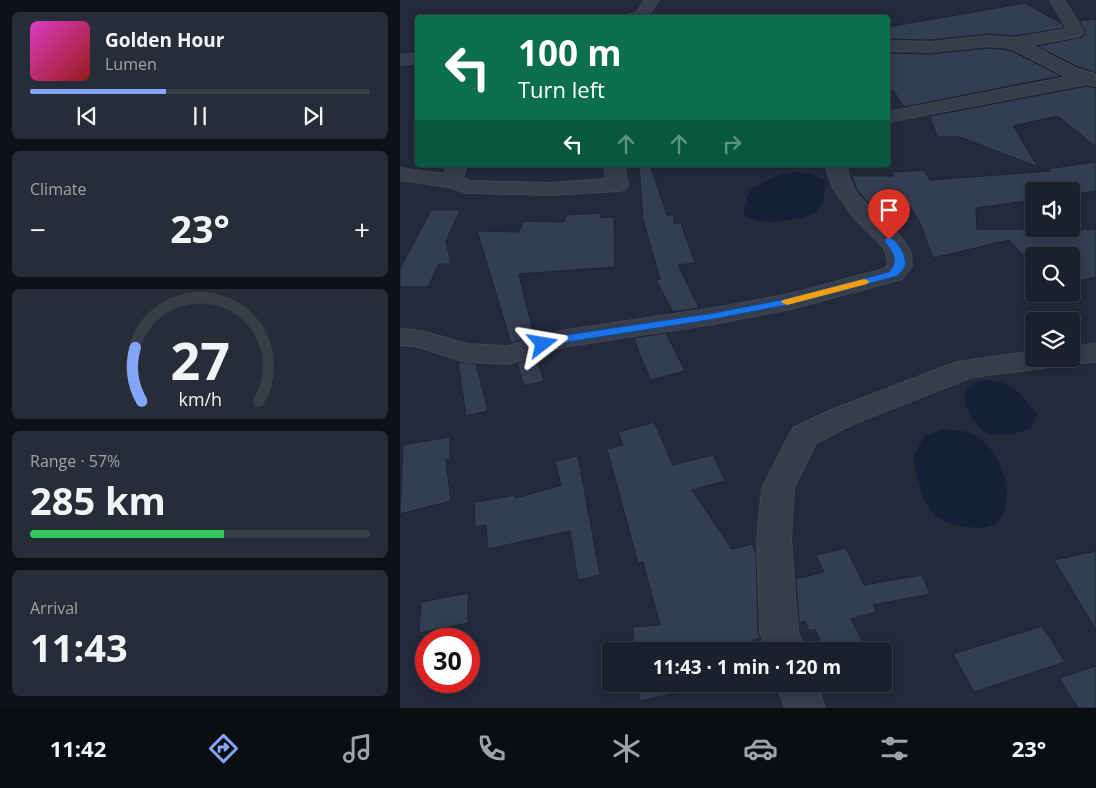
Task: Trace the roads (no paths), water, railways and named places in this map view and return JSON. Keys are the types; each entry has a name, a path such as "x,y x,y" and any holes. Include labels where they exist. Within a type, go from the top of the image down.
{"street":[{"path":"642,15 652,0"},
{"path":"890,46 929,47 988,41 1015,43 1076,32 1057,0"},
{"path":"1015,43 1069,72 1093,80"},
{"path":"400,60 415,58"},
{"path":"890,116 910,114 947,104 1093,80"},
{"path":"400,174 455,173 467,187 552,189 617,185 614,167"},
{"path":"400,337 422,339 465,353 509,355 560,339 714,316 791,301 893,274 900,266 899,254 889,240 856,206 844,188 836,170 837,167"},
{"path":"1080,355 1096,353"},
{"path":"783,642 779,632 774,539 778,488 804,436 842,417 967,368 1025,361"},
{"path":"800,692 805,708"}],"water":[{"path":"798,172 812,174 826,182 823,203 816,213 779,222 769,222 759,221 743,213 749,191 778,176"},
{"path":"988,380 1003,383 1017,391 1028,402 1037,415 1031,428 1020,432 997,435 986,432 975,423 967,409 965,394 968,388 975,383"},
{"path":"944,429 971,433 992,451 999,463 1007,490 1006,503 1003,514 992,526 968,527 954,525 942,520 927,504 922,494 913,457 925,435"}]}
